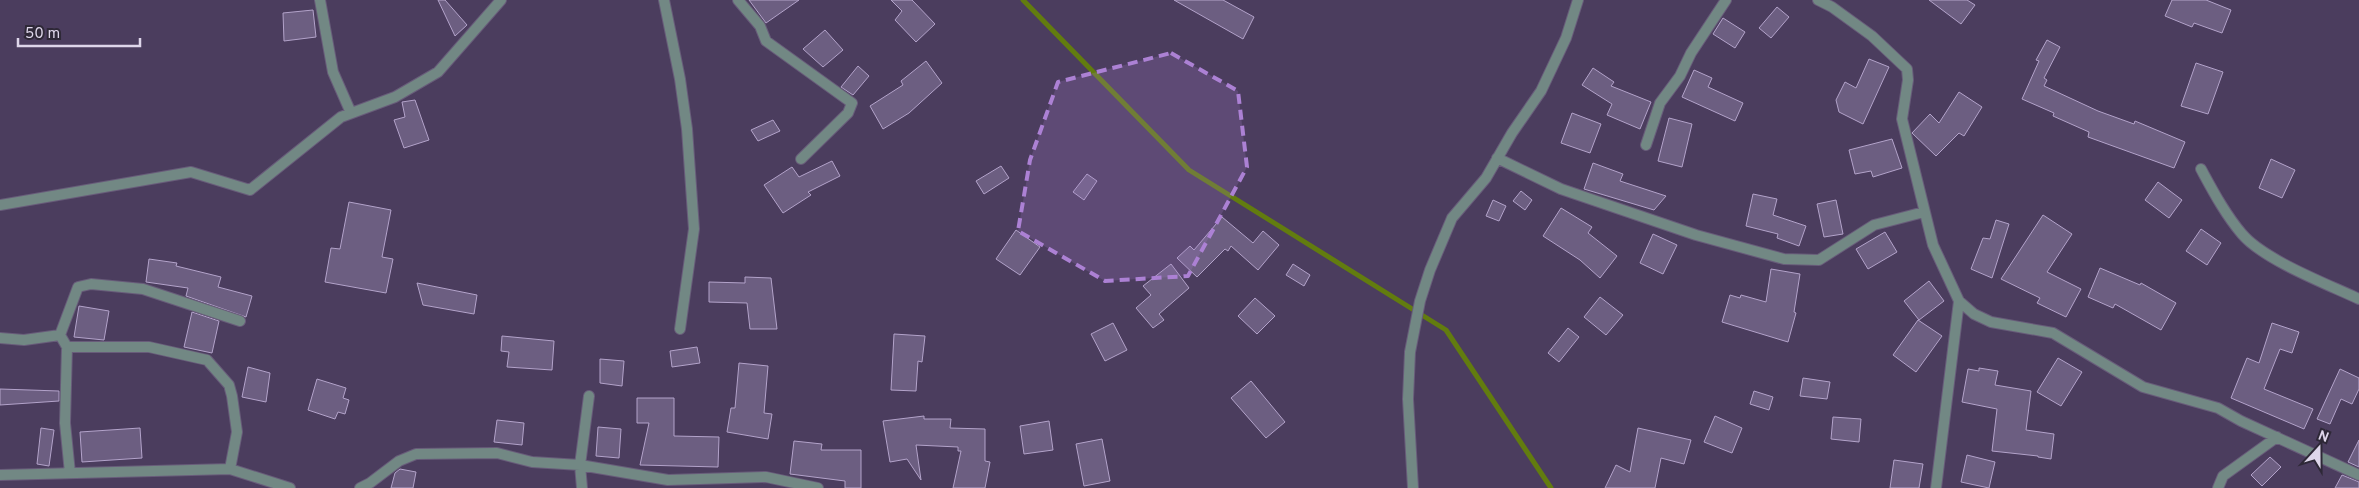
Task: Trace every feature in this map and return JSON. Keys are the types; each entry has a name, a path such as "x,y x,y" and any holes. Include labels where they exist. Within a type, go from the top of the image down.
{"street":[{"path":"320,0 333,72 351,113"},
{"path":"0,205 191,172 250,190 341,117 395,97 438,72 501,0"},
{"path":"664,0 680,79 687,129 694,229 680,329"},
{"path":"738,0 760,26 766,41 852,103 848,113 801,159"},
{"path":"1413,488 1408,399 1410,352 1420,301 1452,218 1486,178 1541,91 1566,38 1578,0"},
{"path":"1646,145 1660,102 1680,76 1691,53 1726,0"},
{"path":"1818,0 1832,7 1872,36 1907,69 1908,80 1902,119 1933,245 1959,301 1974,314 1992,322 2053,333 2143,387 2218,408 2241,421 2359,475"},
{"path":"1497,158 1561,189 1696,235 1784,259 1819,260 1874,225 1924,212"},
{"path":"2201,169 2216,198 2243,235 2268,254 2359,299"},
{"path":"60,335 78,287 91,284 143,289 240,321"},
{"path":"1936,488 1959,301"},
{"path":"0,338 24,340 60,335"},
{"path":"60,335 68,348 65,423 70,473"},
{"path":"68,348 149,347 207,360 229,385 232,396 237,432 230,469"},
{"path":"582,488 580,465 589,396"},
{"path":"2218,488 2223,476 2277,436"},
{"path":"360,488 370,483 399,460 416,454 497,453 532,462 580,465 668,480 766,477 818,488"},
{"path":"0,475 230,469 290,488"}],"highlighted area":[{"path":"1171,53 1238,91 1247,167 1188,276 1105,281 1018,231 1030,160 1058,82"}],"building":[{"path":"438,0 445,0 467,25 455,36"},
{"path":"749,0 799,0 766,23"},
{"path":"891,0 912,0 935,24 916,42 895,20 902,11"},
{"path":"1174,0 1223,0 1254,17 1243,39"},
{"path":"1929,0 1967,0 1975,5 1961,24"},
{"path":"2172,0 2206,0 2231,10 2222,33 2194,23 2192,27 2165,16"},
{"path":"1777,7 1789,17 1771,38 1759,28"},
{"path":"313,10 316,37 284,41 283,13"},
{"path":"1723,18 1745,32 1735,48 1713,34"},
{"path":"825,30 843,50 823,67 803,49"},
{"path":"2047,40 2060,47 2044,78 2047,80 2044,86 2098,111 2134,124 2135,121 2185,142 2174,168 2088,137 2089,132 2053,116 2054,113 2022,99 2039,61 2036,60"},
{"path":"1869,59 1889,67 1863,124 1839,112 1836,100 1845,82 1856,88"},
{"path":"926,61 942,83 909,113 883,129 870,106 903,85 901,81"},
{"path":"2196,63 2223,72 2208,114 2181,106"},
{"path":"858,66 869,76 853,95 841,87"},
{"path":"1593,68 1614,82 1611,86 1651,102 1640,129 1607,115 1612,104 1582,85"},
{"path":"1694,70 1712,78 1708,87 1743,103 1735,121 1682,97"},
{"path":"1959,92 1982,107 1964,136 1959,133 1936,156 1912,133 1930,114 1939,123"},
{"path":"415,100 429,140 404,148 394,120 405,117 402,102"},
{"path":"1572,113 1601,124 1590,153 1561,143"},
{"path":"1669,118 1692,124 1682,167 1658,161"},
{"path":"773,120 780,131 758,141 751,130"},
{"path":"1892,139 1902,168 1873,177 1871,171 1855,174 1849,150"},
{"path":"2271,159 2295,170 2282,198 2259,188"},
{"path":"832,161 840,176 808,192 811,195 783,213 764,185 792,167 799,177"},
{"path":"1593,163 1623,174 1620,181 1666,196 1654,210 1584,189"},
{"path":"1001,166 1009,178 984,194 976,181"},
{"path":"1087,174 1097,181 1084,200 1073,192"},
{"path":"2158,182 2182,200 2169,218 2145,200"},
{"path":"1521,191 1532,200 1525,210 1513,201"},
{"path":"1753,194 1777,199 1773,215 1806,226 1799,246 1777,238 1778,234 1746,226"},
{"path":"1493,200 1506,206 1499,221 1486,216"},
{"path":"1836,200 1843,234 1824,237 1817,204"},
{"path":"349,202 391,210 382,257 393,259 386,293 325,282 331,248 340,249"},
{"path":"1561,208 1592,227 1588,233 1617,256 1600,278 1580,260 1543,236"},
{"path":"2043,215 2072,234 2047,272 2081,289 2066,317 2037,303 2040,298 2001,279"},
{"path":"1222,217 1253,243 1263,231 1279,245 1258,270 1231,246 1228,251 1225,249 1197,277 1177,258 1190,246 1194,250"},
{"path":"1996,220 2009,224 1992,278 1971,269 1983,238 1990,239"},
{"path":"2201,229 2221,243 2207,265 2186,251"},
{"path":"1016,230 1040,247 1020,275 996,259"},
{"path":"1885,232 1897,252 1868,269 1856,249"},
{"path":"1653,234 1677,245 1663,274 1640,263"},
{"path":"149,259 177,263 176,266 221,277 218,287 252,296 246,317 186,296 188,288 146,282"},
{"path":"1171,264 1189,288 1159,314 1164,320 1153,328 1136,308 1151,295 1143,286"},
{"path":"1293,264 1310,275 1304,286 1286,275"},
{"path":"2100,268 2140,285 2141,283 2176,303 2161,330 2115,304 2113,308 2088,297"},
{"path":"1771,269 1800,274 1794,312 1796,313 1788,342 1722,322 1730,295 1740,298 1741,295 1766,302"},
{"path":"745,277 771,278 777,329 750,329 747,303 709,302 709,282 745,283"},
{"path":"1929,281 1944,301 1919,320 1904,301"},
{"path":"417,283 477,295 474,314 423,305"},
{"path":"1600,297 1623,315 1606,335 1584,317"},
{"path":"1255,298 1275,316 1257,334 1238,316"},
{"path":"79,306 109,311 104,340 74,337"},
{"path":"192,312 219,321 212,353 184,347"},
{"path":"1918,320 1942,336 1916,372 1893,355"},
{"path":"1113,323 1127,350 1105,361 1091,334"},
{"path":"2272,323 2299,332 2292,353 2280,349 2264,389 2313,409 2304,429 2231,398 2247,358 2259,363"},
{"path":"1568,328 1579,337 1559,362 1548,353"},
{"path":"894,334 925,336 922,362 918,361 916,391 891,390"},
{"path":"502,336 554,341 552,370 507,367 509,352 501,351"},
{"path":"697,347 700,363 672,367 670,351"},
{"path":"2058,358 2082,372 2061,406 2037,392"},
{"path":"600,359 624,361 622,386 600,383"},
{"path":"739,363 768,366 764,413 772,414 768,439 727,432 731,408 735,408"},
{"path":"248,367 270,373 266,402 242,397"},
{"path":"1979,368 1998,371 1995,385 2031,391 2026,430 2054,434 2051,459 1992,451 1997,409 1962,402 1968,369 1979,371"},
{"path":"2340,369 2359,378 2359,389 2352,404 2341,399 2330,424 2317,419"},
{"path":"1803,378 1830,382 1827,399 1800,396"},
{"path":"317,379 346,388 343,398 349,400 345,414 338,412 335,419 308,410"},
{"path":"1251,381 1285,422 1266,438 1231,398"},
{"path":"0,389 59,391 59,401 0,405"},
{"path":"1754,391 1773,397 1769,410 1750,404"},
{"path":"637,398 674,398 674,436 719,437 718,467 640,465 649,423 637,423"},
{"path":"924,416 924,419 951,419 950,428 985,429 985,461 990,462 985,488 953,488 961,451 958,451 958,447 916,445 921,480 907,459 890,462 883,421"},
{"path":"1715,416 1742,428 1732,453 1704,442"},
{"path":"1833,417 1861,419 1859,442 1831,439"},
{"path":"497,420 524,423 522,445 494,442"},
{"path":"1049,421 1053,450 1024,454 1020,426"},
{"path":"598,427 621,429 619,458 596,456"},
{"path":"41,428 54,430 49,466 37,464"},
{"path":"140,428 142,458 82,462 80,432"},
{"path":"1638,428 1691,440 1684,464 1661,458 1655,488 1605,488 1616,465 1630,472"},
{"path":"1102,439 1110,481 1084,486 1076,444"},
{"path":"2359,440 2359,467 2348,462"},
{"path":"794,441 822,444 821,450 861,450 861,488 845,488 845,481 790,474"},
{"path":"1967,455 1995,462 1989,488 1961,482"},
{"path":"2270,457 2281,467 2262,486 2251,475"},
{"path":"1894,460 1923,464 1919,488 1890,488"},
{"path":"400,469 416,472 413,488 391,488 395,473"},
{"path":"2342,475 2359,482 2359,488 2335,488"}],"waterway":[{"path":"1023,0 1189,170 1446,330 1551,488"}]}
